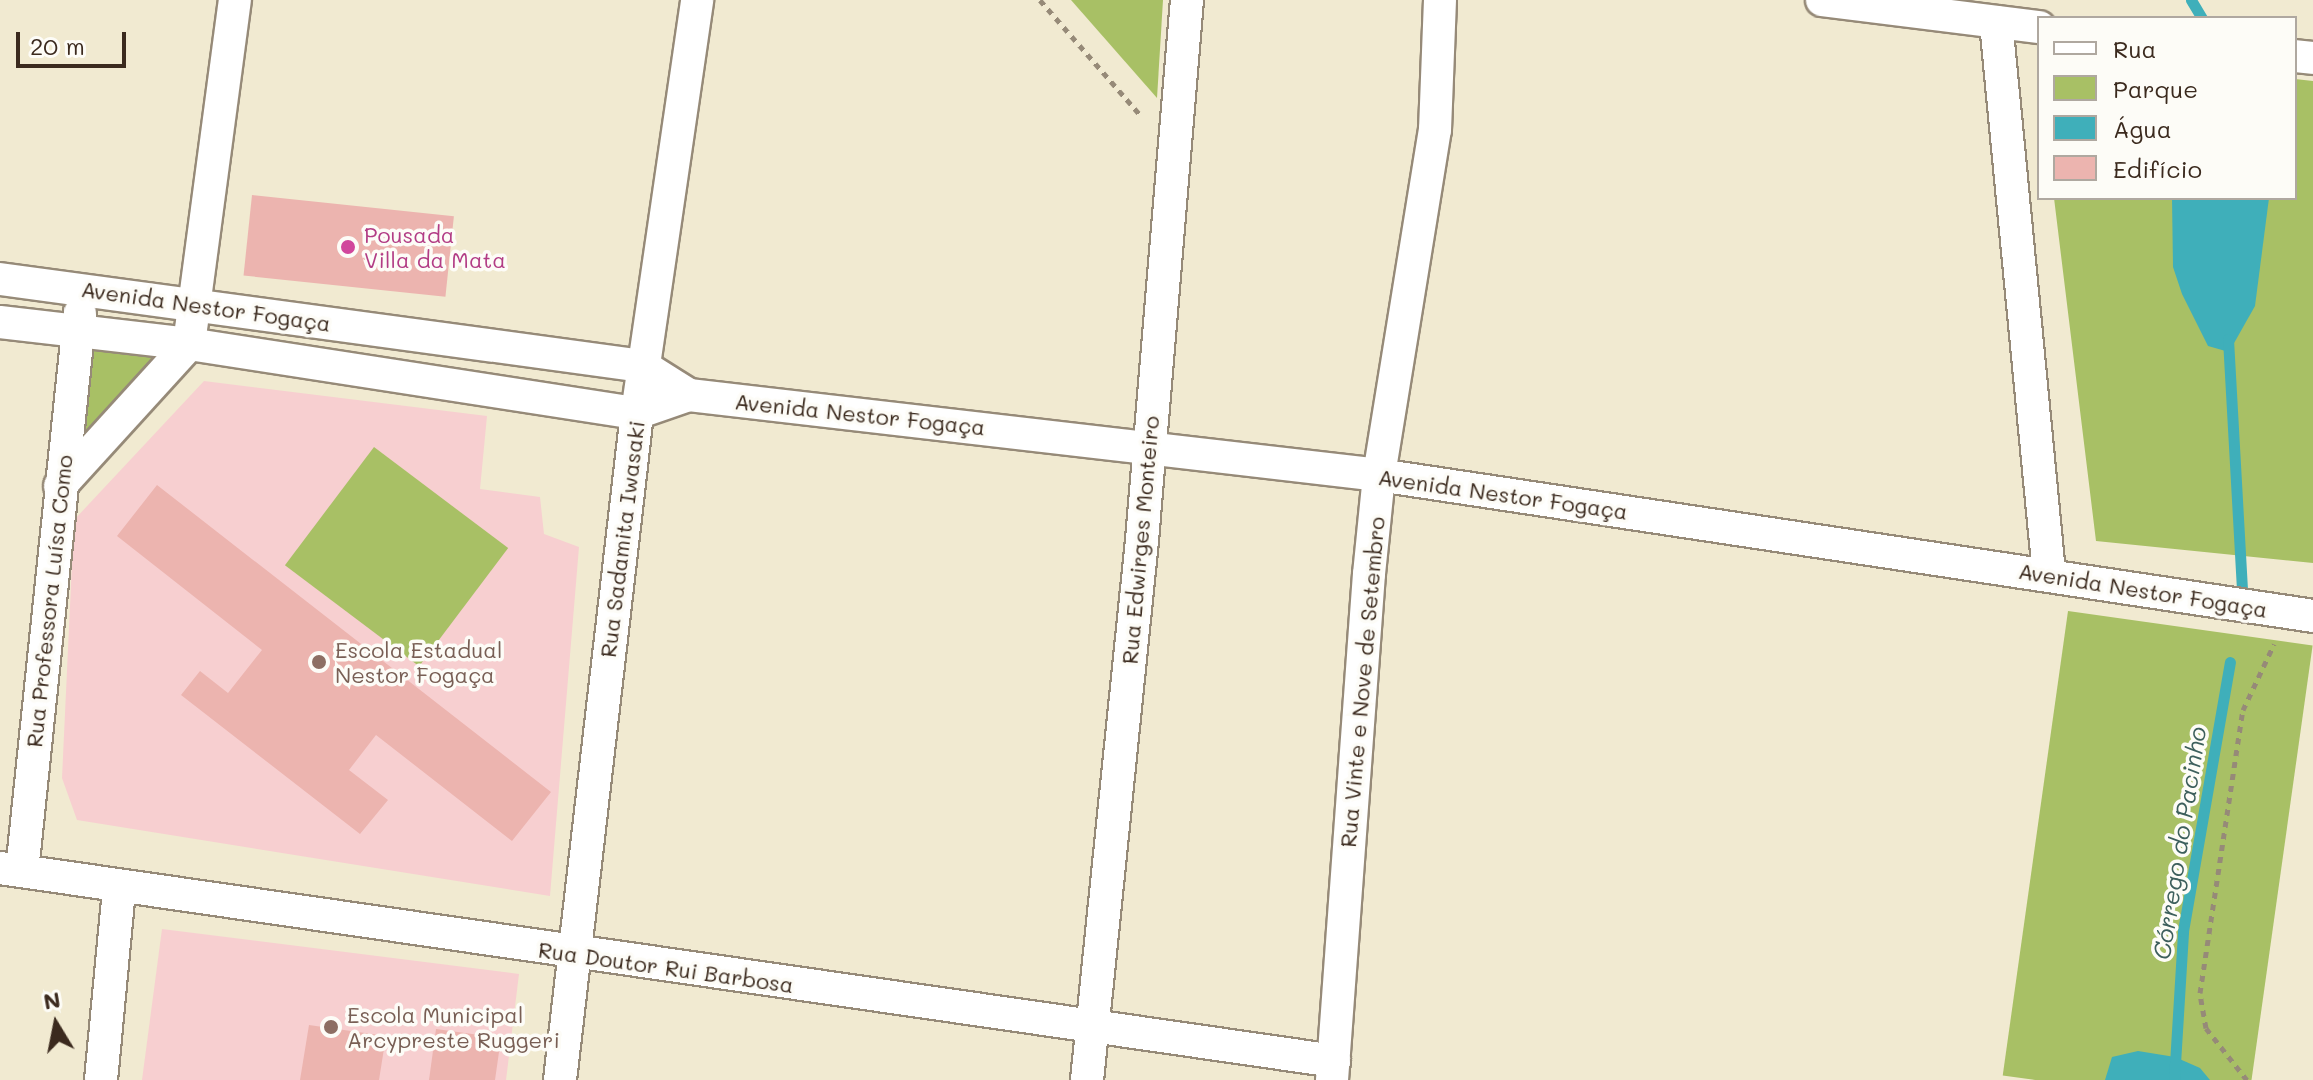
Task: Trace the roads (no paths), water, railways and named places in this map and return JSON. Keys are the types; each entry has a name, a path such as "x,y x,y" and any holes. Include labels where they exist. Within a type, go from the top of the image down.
{"street":[{"path":"60,486 189,344 235,0"},
{"name":"Rua Sadamita Iwasaki","path":"560,1080 637,413 697,0"},
{"name":"Rua Edwirges Monteiro","path":"1087,1080 1176,155 1187,0"},
{"name":"Rua Vinte e Nove de Setembro","path":"1333,1071 1379,475 1435,130 1440,0"},
{"path":"1822,0 2037,27"},
{"path":"1996,22 2049,573"},
{"name":"Avenida Nestor Fogaça","path":"0,279 643,366 689,395"},
{"name":"Rua Professora Luísa Como","path":"11,869 83,290"},
{"name":"Avenida Nestor Fogaça","path":"0,322 189,344 637,413 689,395 1149,445 1379,475 2049,573 2288,613"},
{"name":"Rua Doutor Rui Barbosa","path":"11,869 119,888 574,955 1092,1026 1333,1071"},
{"path":"101,1080 119,888"}],"water":[{"path":"2172,200 2269,200 2255,306 2229,352 2208,346 2182,294 2173,267"},
{"path":"2138,1051 2175,1057 2200,1068 2210,1080 2105,1080 2112,1057"}],"waterway":[{"name":"Córrego do Pacinho","path":"2191,0 2201,16"},
{"name":"Córrego do Pacinho","path":"2228,339 2242,590"},
{"name":"Córrego do Pacinho","path":"2174,1080 2183,931 2230,662"}],"place":[{"name":"Pousada Villa da Mata","path":"348,247"},
{"name":"Escola Estadual Nestor Fogaça","path":"319,662"},
{"name":"Escola Municipal Arcypreste Ruggeri","path":"331,1027"}]}
